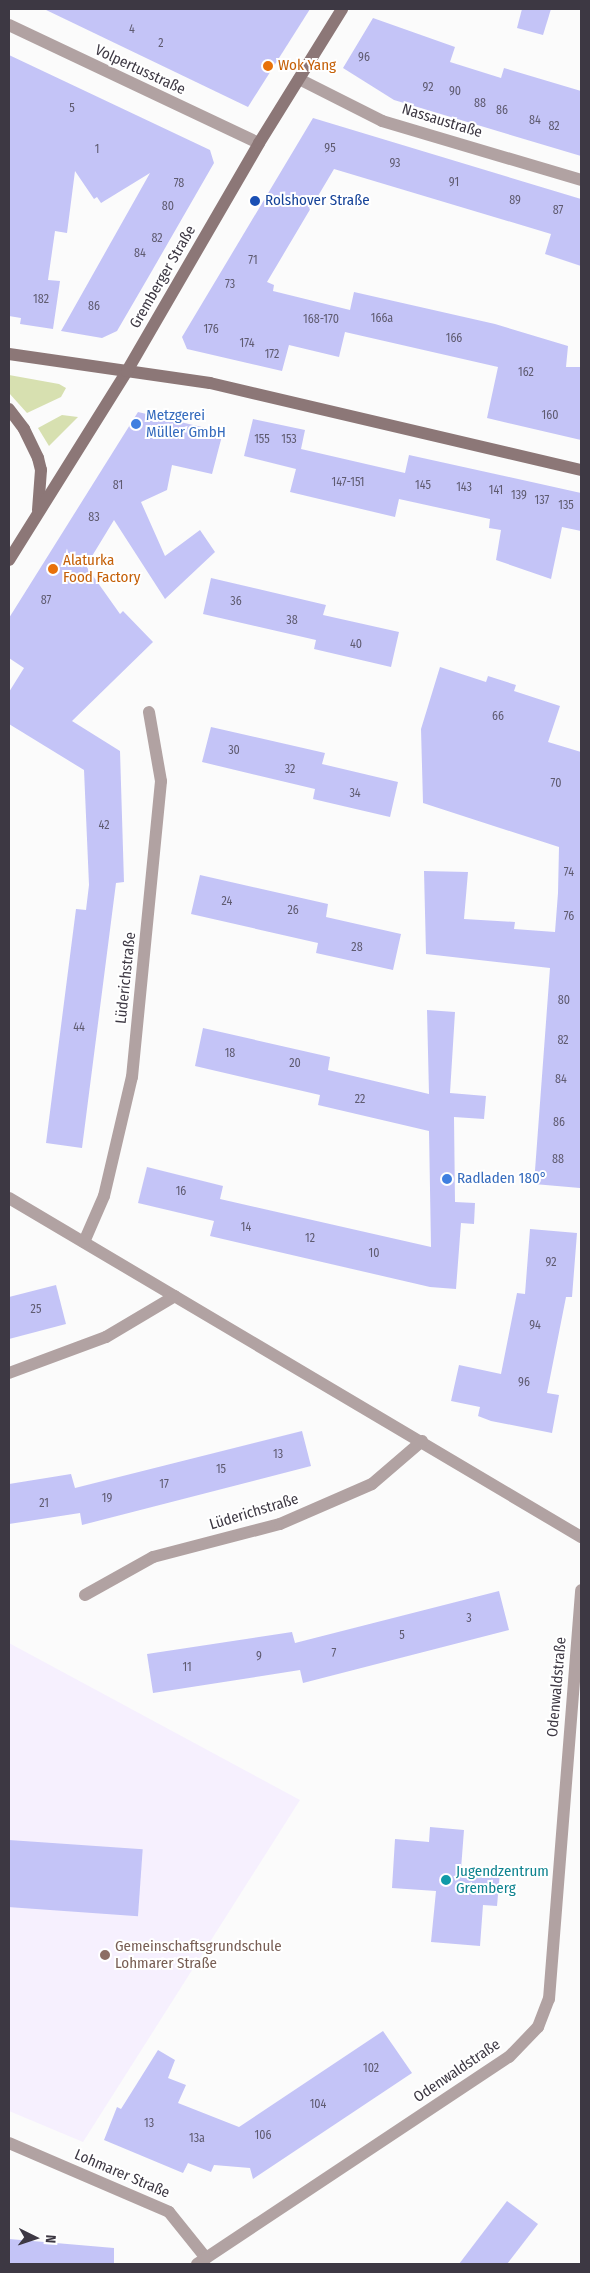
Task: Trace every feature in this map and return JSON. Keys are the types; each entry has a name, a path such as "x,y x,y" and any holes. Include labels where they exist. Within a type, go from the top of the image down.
{"street":[{"name":"Gremberger Straße","path":"9,560 127,371 259,143 342,9"},
{"name":"Volpertusstraße","path":"9,25 259,143"},
{"name":"Nassaustraße","path":"299,79 382,121 581,180"},
{"path":"9,354 210,383 581,470"},
{"path":"9,409 24,429 38,458 41,470 38,512"},
{"name":"Lüderichstraße","path":"84,1242 104,1196 132,1077 161,781 149,712"},
{"path":"9,1198 422,1441 581,1537"},
{"path":"9,1373 106,1336 176,1296"},
{"name":"Lüderichstraße","path":"85,1595 153,1558 280,1524 372,1484 422,1441"},
{"name":"Odenwaldstraße","path":"202,2261 510,2057 538,2026 549,1999 581,1590"},
{"name":"Lohmarer Straße","path":"9,2143 169,2212 202,2261"}],"shaded area":[{"name":"Gemeinschaftsgrundschule Lohmarer Straße","path":"9,1643 300,1800 83,2142 9,2111"}],"green space":[{"path":"9,375 59,384 66,388 61,397 27,413 9,393"},
{"path":"62,415 78,417 49,446 38,428"}],"building":[{"path":"44,9 310,9 248,107"},
{"path":"522,9 551,9 543,35 517,28"},
{"path":"373,18 455,47 450,62 501,78 504,68 581,91 581,156 394,100 343,68"},
{"path":"9,55 210,150 214,163 117,331 102,338 61,331 150,173 101,203 97,197 94,199 75,171 67,233 55,231 48,280 60,281 53,329 20,324 21,318 9,316"},
{"path":"313,118 581,199 581,266 545,254 551,234 334,169 267,282 274,285 273,291 350,310 354,292 495,324 568,346 566,367 581,367 581,440 487,418 498,367 345,332 339,357 289,345 282,371 187,349 182,337"},
{"path":"138,412 223,432 212,474 172,465 167,490 141,502 165,556 200,530 215,552 165,599 114,520 86,566 120,614 123,611 153,642 72,721 120,751 124,882 116,883 82,1148 46,1143 76,909 86,910 89,885 84,770 9,724 9,692 24,668 9,658 9,618"},
{"path":"253,419 305,430 301,449 405,473 409,455 581,493 581,531 562,527 551,579 496,560 501,530 489,528 490,519 399,499 395,517 290,492 296,469 244,456"},
{"path":"211,578 326,605 323,615 399,632 391,667 314,649 316,640 203,614"},
{"path":"440,667 486,682 488,676 516,685 514,691 560,706 548,742 581,752 580,1188 534,1184 550,968 426,954 424,871 468,872 464,919 515,922 514,929 555,932 558,893 559,847 423,803 421,729"},
{"path":"211,727 325,753 322,764 398,782 390,817 313,799 315,789 202,762"},
{"path":"200,875 328,904 326,917 401,934 393,970 316,953 318,943 191,914"},
{"path":"427,1010 455,1012 450,1093 486,1096 484,1119 454,1117 455,1202 475,1203 474,1224 461,1223 456,1289 430,1287 210,1236 214,1221 138,1203 147,1167 223,1186 220,1199 431,1247 429,1131 318,1105 320,1095 195,1066 203,1028 330,1057 328,1070 429,1094"},
{"path":"530,1229 577,1233 572,1297 566,1297 547,1393 559,1395 552,1433 491,1421 478,1416 480,1407 451,1401 459,1365 501,1374 517,1293 525,1294"},
{"path":"56,1285 66,1324 9,1339 9,1297"},
{"path":"302,1431 311,1466 82,1525 80,1513 9,1524 9,1484 71,1474 75,1488"},
{"path":"499,1591 509,1630 303,1683 300,1670 153,1693 147,1654 292,1632 295,1643"},
{"name":"Jugendzentrum Gremberg","path":"430,1827 464,1830 461,1869 500,1872 497,1906 483,1905 480,1946 431,1942 436,1891 392,1888 395,1839 429,1842"},
{"path":"9,1840 143,1849 138,1916 9,1907"},
{"path":"383,2031 412,2073 253,2179 250,2168 214,2165 211,2172 188,2163 183,2173 104,2140 117,2107 121,2109 158,2050 175,2060 168,2078 186,2085 178,2103 239,2127"},
{"path":"507,2201 538,2224 507,2264 459,2264"},
{"path":"9,2239 114,2248 114,2264 9,2264"}],"place":[{"name":"Wok Yang","path":"268,66"},
{"name":"Rolshover Straße","path":"255,201"},
{"name":"Metzgerei Müller GmbH","path":"136,424"},
{"name":"Alaturka Food Factory","path":"53,569"},
{"name":"Radladen 180°","path":"447,1179"},
{"name":"Jugendzentrum Gremberg","path":"446,1880"},
{"name":"Gemeinschaftsgrundschule Lohmarer Straße","path":"105,1955"}]}
